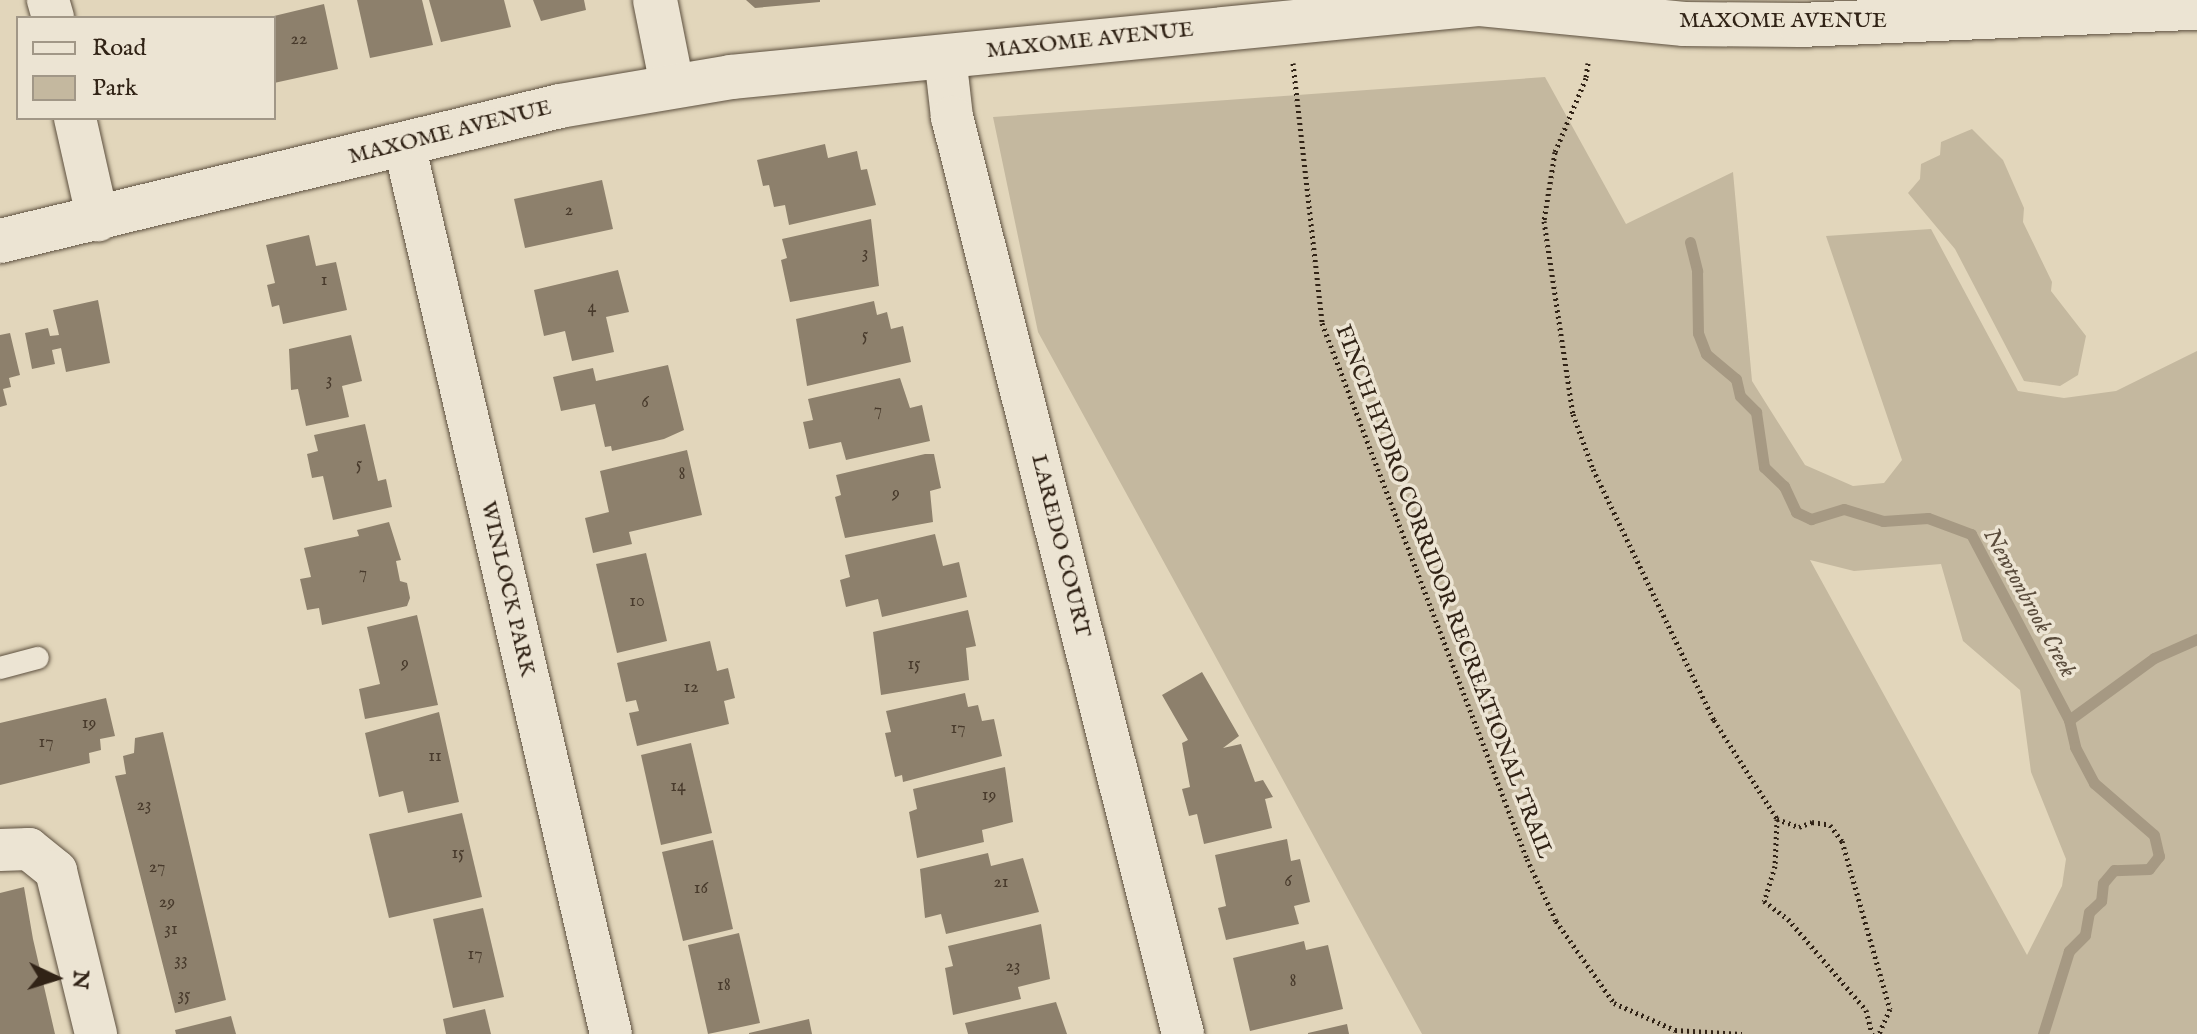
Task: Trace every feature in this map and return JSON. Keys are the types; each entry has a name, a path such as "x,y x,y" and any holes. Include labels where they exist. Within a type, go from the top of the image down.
{"street":[{"path":"655,0 672,85"},
{"name":"MAXOME AVENUE","path":"0,241 98,220 404,144 672,85 945,56 1480,4 1684,24 1800,25 2197,8"},
{"name":"LAREDO COURT","path":"945,56 952,117 1183,1034"},
{"path":"75,120 98,220"},
{"name":"WINLOCK PARK","path":"404,144 611,1034"},
{"path":"0,850 29,849 56,871 96,1034"}],"lane":[{"path":"0,668 38,658"}],"path":[{"name":"FINCH HYDRO CORRIDOR RECREATIONAL TRAIL","path":"1291,53 1322,323 1527,859 1556,921 1614,1003 1675,1030 1742,1034"},
{"path":"1588,63 1586,78 1555,152 1544,221 1573,414 1593,469 1714,720 1777,819 1775,866 1764,901 1788,919 1866,1010 1872,1034"},
{"path":"1777,819 1799,827 1812,822 1830,825 1842,841 1888,998 1890,1009 1879,1034"}],"green space":[{"path":"1545,77 1626,224 1733,172 1752,381 1805,465 1853,486 1884,483 1902,460 1826,236 1931,229 2018,391 2064,398 2116,391 2197,351 2197,1034 1422,1034 1038,332 993,117","holes":["1810,560 1854,571 1941,564 1963,641 2020,690 2031,772 2066,859 2062,886 2027,955"]},
{"path":"1972,129 2003,160 2024,208 2023,222 2052,282 2051,291 2086,336 2078,375 2060,386 2024,381 1955,249 1908,193 1920,179 1921,164 1940,155 1941,142"}],"building":[{"path":"357,0 422,0 433,45 370,58"},
{"path":"429,0 504,0 511,27 441,42"},
{"path":"533,0 584,0 586,10 541,21"},
{"path":"746,0 820,0 820,2 755,8"},
{"path":"324,4 338,69 276,83 274,16"},
{"path":"825,144 828,158 857,151 861,170 867,169 876,205 789,225 785,205 774,207 769,185 763,186 757,160"},
{"path":"602,180 613,229 525,248 514,199"},
{"path":"871,219 879,286 790,302 781,260 787,258 782,239"},
{"path":"309,235 316,266 336,262 347,310 283,324 279,305 272,307 267,285 275,283 266,245"},
{"path":"618,270 629,312 606,317 614,352 572,361 565,331 544,336 534,290"},
{"path":"98,300 110,363 66,372 61,348 52,350 55,364 32,369 25,333 48,328 50,336 59,335 53,310"},
{"path":"874,301 877,315 887,312 891,329 903,326 911,362 807,386 796,319"},
{"path":"10,333 20,375 9,378 11,387 3,389 7,405 0,407 0,335"},
{"path":"351,335 362,381 342,386 349,417 306,426 298,389 291,390 289,349"},
{"path":"668,365 684,430 664,439 612,451 611,446 605,447 595,404 561,411 553,377 593,368 596,381"},
{"path":"900,378 910,408 922,405 930,441 846,460 841,442 809,449 803,422 813,420 808,399"},
{"path":"365,424 378,481 386,479 392,507 333,520 323,476 312,478 307,454 318,451 314,435"},
{"path":"687,450 702,515 629,532 632,544 593,553 585,518 609,512 600,471"},
{"path":"934,454 941,488 930,491 933,522 845,538 835,497 841,495 836,475"},
{"path":"389,522 401,560 396,561 400,581 407,583 410,598 407,606 322,625 319,608 307,610 300,579 311,577 304,548 359,536 357,530"},
{"path":"935,534 943,566 959,562 967,597 882,617 878,599 846,607 840,580 850,577 845,555"},
{"path":"646,553 667,641 617,653 596,564"},
{"path":"968,610 976,646 966,648 969,680 881,695 873,632"},
{"path":"417,615 438,705 365,719 359,689 380,684 367,627"},
{"path":"710,641 717,671 728,668 735,698 724,701 729,724 637,746 629,713 639,711 636,700 626,702 617,663"},
{"path":"1202,672 1239,736 1223,748 1241,744 1255,782 1263,780 1273,797 1265,799 1272,828 1204,844 1197,814 1189,816 1182,789 1190,787 1182,743 1188,740 1162,695"},
{"path":"965,693 968,707 978,705 982,721 994,719 1002,756 903,782 902,775 895,777 885,733 891,732 886,711"},
{"path":"106,698 115,736 100,739 101,750 89,753 90,763 0,785 0,723"},
{"path":"439,712 459,802 408,813 403,791 379,797 365,733"},
{"path":"163,732 226,1000 175,1013 115,776 126,774 123,756 134,753 135,738"},
{"path":"691,743 712,833 661,845 641,755"},
{"path":"1005,767 1013,822 982,830 984,842 917,858 909,812 917,809 913,789"},
{"path":"462,813 482,897 389,918 369,834"},
{"path":"1287,839 1291,861 1300,859 1310,902 1294,906 1299,924 1226,940 1218,908 1226,906 1215,855"},
{"path":"713,840 733,929 683,941 662,852"},
{"path":"988,853 991,866 1023,858 1039,912 946,934 941,914 925,918 920,869"},
{"path":"24,887 55,1034 0,1034 0,893"},
{"path":"483,908 504,997 453,1008 433,919"},
{"path":"1041,924 1050,979 1018,987 1021,999 953,1015 945,968 953,966 948,946"},
{"path":"739,933 760,1023 708,1034 688,945"},
{"path":"1304,941 1306,950 1328,945 1343,1009 1250,1031 1233,958"},
{"path":"1056,1002 1067,1034 968,1034 965,1023"},
{"path":"485,1009 491,1034 446,1034 443,1019"},
{"path":"231,1016 236,1034 176,1034 175,1030"},
{"path":"809,1019 812,1034 749,1034 749,1033"},
{"path":"1347,1024 1349,1034 1308,1034 1308,1033"}],"waterway":[{"name":"Newtonbrook Creek","path":"1690,242 1697,271 1698,333 1706,354 1736,379 1740,396 1756,412 1764,467 1784,486 1796,512 1811,519 1844,509 1883,521 1928,518 1971,534 2069,720 2075,747 2094,783 2154,835 2159,856 2149,869 2114,870 2103,883 2101,901 2089,912 2085,935 2069,951 2043,1034"},
{"path":"2069,720 2154,658 2197,639"}]}
